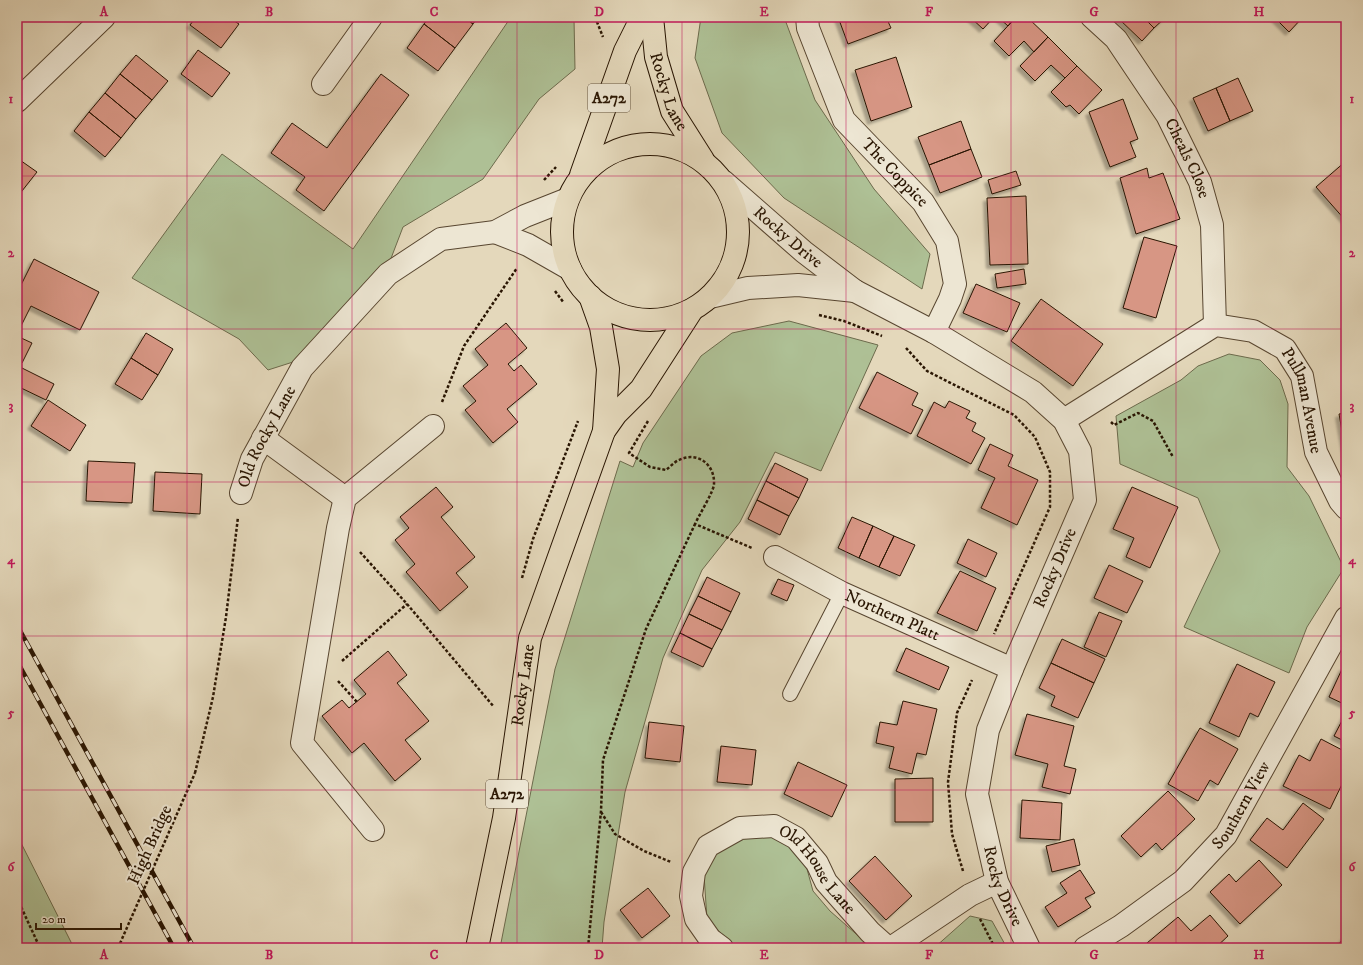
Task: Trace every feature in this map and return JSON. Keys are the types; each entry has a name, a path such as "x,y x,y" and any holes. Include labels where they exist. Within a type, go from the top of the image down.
{"highway":[{"name":"Rocky Lane","path":"579,180 625,51 642,17"},
{"name":"Rocky Lane","path":"652,17 656,57 672,112 703,160"},
{"path":"644,143 662,144 676,147 703,160 723,181 735,204 739,228 736,254 726,277 710,297 692,310 674,317 658,320 633,319 610,310 590,296 579,284 570,269 564,250 562,230 568,199 579,180 597,162 614,152 628,146 644,143"},
{"name":"Rocky Lane","path":"590,296 601,327 608,369 604,431"},
{"name":"Rocky Lane","path":"477,948 504,818 530,638 604,431 616,414 641,389 692,310"}],"street":[{"path":"17,101 104,17"},
{"path":"323,84 371,17"},
{"name":"The Coppice","path":"807,17 808,28 844,120 923,202 947,241 955,284 950,299 934,332"},
{"name":"Cheals Close","path":"1092,17 1116,39 1167,115 1200,182 1212,225 1215,325"},
{"name":"Rocky Drive","path":"723,181 804,252 855,292 934,332 1033,392 1064,420 1080,451 1085,500 1012,669 988,730 977,794 997,882 1029,948"},
{"name":"Old Rocky Lane","path":"241,493 252,459 302,368 388,274 441,239 495,232 525,216 568,199"},
{"name":"Old Rocky Lane","path":"495,232 528,245 570,269"},
{"name":"Rocky Drive","path":"710,297 748,288 798,285 855,292"},
{"path":"1064,420 1215,325"},
{"name":"Pullman Avenue","path":"1215,325 1253,331 1285,349 1302,376 1316,452 1340,501 1346,508"},
{"path":"373,830 302,743 338,528 345,498 433,426"},
{"path":"263,438 345,498"},
{"name":"Northern Platt","path":"775,557 842,593 1012,669"},
{"name":"Southern View","path":"1085,948 1121,926 1183,881 1226,835 1346,618"},
{"name":"Old House Lane","path":"722,948 710,939 696,919 691,896 694,872 708,846 734,831 740,828 774,826 796,838 817,863 826,882 870,932 888,948"},
{"path":"891,948 970,895 997,882"}],"lane":[{"path":"790,694 842,593"}],"path":[{"path":"595,17 606,42"},
{"path":"433,426 464,346 517,267"},
{"path":"817,314 844,321 889,339"},
{"path":"904,345 927,371 1014,415 1035,437 1050,472 1050,506 984,656 957,713 948,782 952,834 970,895 995,948"},
{"path":"1094,402 1114,425 1138,413 1153,421 1172,457"},
{"path":"588,948 603,760 646,629 714,485 712,469 704,460 691,457 678,460 666,470 650,467 630,453 649,419"},
{"name":"Old Rocky Lane","path":"195,773 213,697 226,618 241,493"},
{"path":"695,524 775,557"},
{"path":"338,528 407,604 498,712"},
{"path":"342,662 407,604"},
{"path":"334,677 357,702"},
{"name":"High Bridge","path":"118,948 195,773"},
{"path":"600,811 615,834 644,851 694,872"},
{"path":"17,898 40,948"},
{"path":"17,918 22,907"}],"green space":[{"path":"511,17 571,17 574,19 575,69 539,99 483,179 403,227 390,261 293,362 268,370 239,339 132,278 222,154 353,249"},
{"path":"701,17 784,17 815,100 874,189 930,254 922,289 784,198 722,133 695,58"},
{"path":"789,321 878,345 821,471 775,452 740,522 702,570 663,658 625,792 604,922 602,948 500,948 555,669 620,461 633,467 643,443 701,356 732,333"},
{"path":"1229,354 1260,360 1280,380 1288,404 1287,467 1309,496 1344,568 1307,627 1289,673 1184,627 1220,551 1198,498 1120,464 1116,416 1181,380 1198,366"},
{"path":"17,835 74,948 17,948"},
{"path":"770,836 792,846 807,869 813,891 830,911 863,940 866,948 749,948 731,944 707,919 704,875 717,852 743,837"},
{"path":"970,916 992,921 1007,948 934,948"}],"building":[{"path":"196,17 228,17 239,24 221,48 190,25"},
{"path":"429,17 464,17 473,24 455,48 424,24"},
{"path":"464,17 478,17 473,24"},
{"path":"838,17 886,17 891,28 848,44"},
{"path":"970,17 994,17 983,29"},
{"path":"998,17 1016,17 1008,26"},
{"path":"1016,17 1027,17 1048,37 1034,52 1024,41 1009,56 994,41"},
{"path":"1143,17 1154,28 1142,41 1118,18"},
{"path":"1143,17 1166,17 1154,28"},
{"path":"1274,17 1303,17 1289,32"},
{"path":"424,24 455,48 438,71 407,48"},
{"path":"1048,37 1077,66 1065,78 1051,65 1035,81 1020,66"},
{"path":"198,50 230,73 212,97 181,74"},
{"path":"136,55 168,81 152,100 120,74"},
{"path":"896,57 912,107 871,121 855,70"},
{"path":"1077,66 1102,90 1079,114 1070,105 1066,107 1051,92"},
{"path":"120,74 152,100 136,119 105,93"},
{"path":"381,74 409,95 324,211 296,190 305,177 271,153 292,123 327,148"},
{"path":"1238,78 1253,111 1230,121 1216,88"},
{"path":"1216,88 1230,121 1208,131 1193,98"},
{"path":"105,93 136,119 121,138 89,112"},
{"path":"1123,99 1138,139 1130,142 1136,157 1110,167 1089,112"},
{"path":"89,112 121,138 105,157 74,131"},
{"path":"961,121 971,149 929,165 918,137"},
{"path":"971,149 982,177 940,193 929,165"},
{"path":"17,158 37,172 18,196 17,195"},
{"path":"1346,161 1346,221 1316,187"},
{"path":"1147,168 1149,178 1163,173 1180,219 1136,234 1120,178"},
{"path":"1016,171 1021,185 992,194 988,180"},
{"path":"1026,196 1028,264 990,265 987,198"},
{"path":"1144,237 1177,246 1156,318 1123,308"},
{"path":"34,259 99,292 80,330 31,306 17,334 17,293"},
{"path":"1024,269 1026,284 997,288 995,274"},
{"path":"976,284 1020,303 1007,332 963,313"},
{"path":"1041,299 1103,344 1073,386 1011,341"},
{"path":"506,323 527,348 508,364 514,371 521,365 537,384 507,409 518,422 493,443 465,410 476,401 463,386 488,365 475,349"},
{"path":"146,333 173,349 158,375 131,358"},
{"path":"17,336 32,343 22,363 17,360"},
{"path":"131,358 158,375 142,400 115,384"},
{"path":"22,368 54,384 46,400 17,386 17,379"},
{"path":"877,372 918,393 912,405 923,410 911,434 859,408"},
{"path":"48,400 86,425 70,451 31,426"},
{"path":"949,401 970,411 966,418 976,423 972,431 985,438 971,464 917,436 934,402 945,408"},
{"path":"1346,413 1346,454 1339,414"},
{"path":"990,444 1013,455 1008,466 1038,480 1017,525 981,508 995,478 978,470"},
{"path":"88,461 135,463 132,503 86,501"},
{"path":"775,463 808,479 799,498 766,481"},
{"path":"155,472 202,474 200,514 153,511"},
{"path":"766,481 799,498 789,516 757,500"},
{"path":"436,487 453,507 441,517 475,557 456,573 468,587 440,611 406,572 415,564 395,540 409,528 400,517"},
{"path":"1132,487 1178,507 1150,568 1126,557 1134,538 1113,529"},
{"path":"757,500 789,516 780,535 748,519"},
{"path":"852,517 873,526 859,558 838,548"},
{"path":"873,526 894,536 879,567 859,558"},
{"path":"894,536 915,545 900,576 879,567"},
{"path":"968,539 997,553 986,577 957,563"},
{"path":"1109,565 1143,581 1127,613 1094,598"},
{"path":"960,571 996,588 977,631 937,613"},
{"path":"707,577 740,593 731,612 698,596"},
{"path":"778,579 794,585 787,601 771,594"},
{"path":"698,596 731,612 722,630 689,614"},
{"path":"1099,612 1122,621 1106,657 1084,647"},
{"path":"689,614 722,630 712,649 680,633"},
{"path":"680,633 712,649 703,667 671,652"},
{"path":"1062,639 1105,659 1094,683 1051,663"},
{"path":"906,648 949,667 939,690 896,671"},
{"path":"388,651 407,675 397,683 429,721 405,740 421,759 395,781 364,743 352,753 322,716 342,700 349,708 366,694 354,680"},
{"path":"1051,663 1094,683 1078,718 1051,706 1055,696 1039,688"},
{"path":"1237,664 1275,682 1258,717 1250,713 1239,737 1209,723"},
{"path":"1343,667 1346,668 1346,705 1329,697"},
{"path":"903,701 937,709 926,755 917,753 912,774 889,768 894,747 876,743 880,722 897,725"},
{"path":"1346,713 1346,742 1334,736"},
{"path":"1027,714 1074,726 1064,766 1076,769 1070,794 1042,787 1048,764 1015,755"},
{"path":"649,722 684,726 680,762 645,758"},
{"path":"1200,728 1238,749 1218,785 1210,780 1198,801 1168,784"},
{"path":"1321,739 1346,752 1346,776 1330,809 1283,786 1299,755 1310,761"},
{"path":"721,746 756,750 752,785 717,782"},
{"path":"798,762 847,785 832,817 784,794"},
{"path":"933,778 933,822 895,822 895,779"},
{"path":"1168,791 1195,819 1162,850 1156,843 1141,857 1121,836"},
{"path":"1022,800 1062,803 1060,840 1020,838"},
{"path":"1303,803 1324,819 1287,868 1250,840 1267,818 1283,830"},
{"path":"1074,839 1080,865 1052,872 1046,846"},
{"path":"875,856 912,896 886,920 849,881"},
{"path":"1259,860 1282,885 1240,924 1210,892 1229,874 1236,882"},
{"path":"1080,870 1095,893 1085,898 1091,907 1058,927 1045,907 1067,893 1060,883"},
{"path":"648,888 670,916 642,938 620,910"},
{"path":"1210,915 1228,936 1215,948 1198,948 1194,944 1190,948 1151,948 1147,943 1178,917 1191,931"},
{"path":"1346,935 1346,948 1344,948 1339,944"}],"railway":[{"path":"17,625 194,948"},
{"path":"17,661 174,948"}]}
